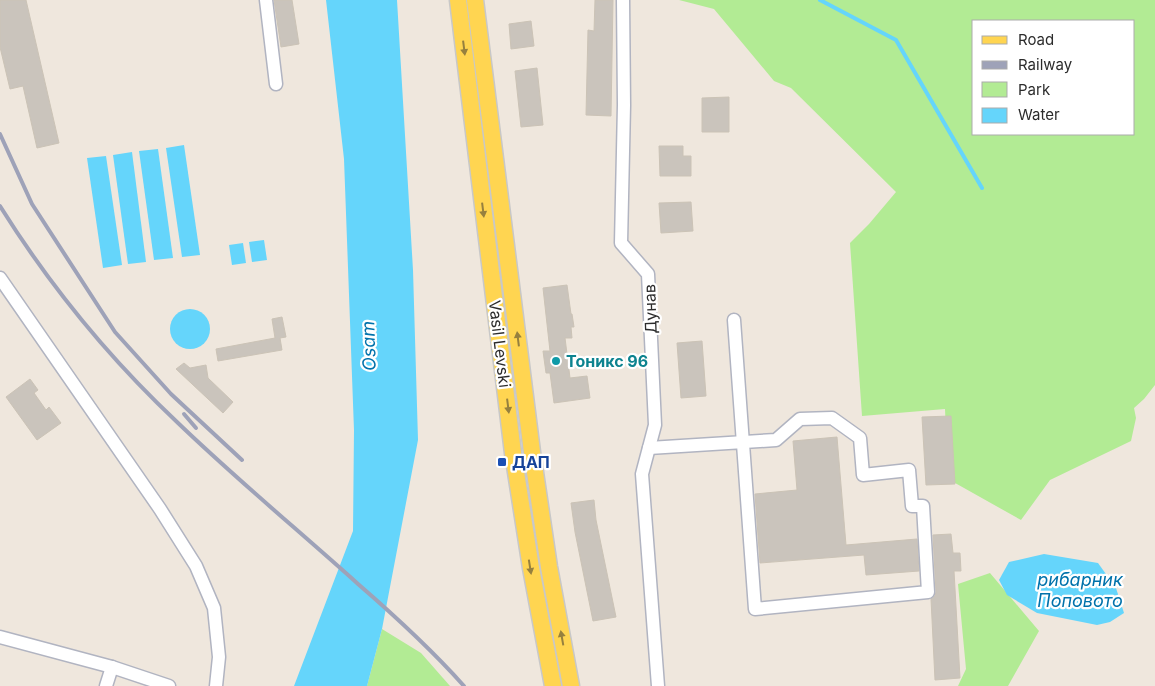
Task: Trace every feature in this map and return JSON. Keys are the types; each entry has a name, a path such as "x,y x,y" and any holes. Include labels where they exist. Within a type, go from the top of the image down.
{"main road":[{"name":"Vasil Levski","path":"458,0 530,568 553,686"},
{"name":"Vasil Levski","path":"475,0 548,567 571,686"}],"street":[{"path":"266,0 276,84"},
{"name":"Дунав","path":"623,0 624,106 621,243 648,274 655,425 642,474 658,686"},
{"path":"0,278 160,509 196,566 214,608 219,657 216,686"},
{"path":"649,448 742,442 776,440 800,419 832,418 860,438 863,475 909,470 912,506 923,506 928,592 755,608 742,442 734,320"},
{"path":"0,637 112,667 169,686"},
{"path":"106,686 112,667"}],"green space":[{"path":"679,0 1155,0 1155,385 1134,408 1136,418 1131,441 1050,480 1021,520 948,479 945,409 862,416 850,243 896,192 791,88 774,81 714,9"},
{"path":"990,573 1039,631 1008,686 958,686 966,669 958,584"},
{"path":"382,629 421,653 450,686 367,686"}],"water":[{"name":"Osam","path":"326,0 397,0 413,270 418,440 382,629 367,686 294,686 353,531 354,430 344,159"},
{"path":"184,145 200,255 182,257 166,148"},
{"path":"158,149 173,258 154,260 139,151"},
{"path":"132,152 146,262 128,264 113,155"},
{"path":"106,156 122,265 103,268 87,158"},
{"path":"264,240 267,260 252,262 249,242"},
{"path":"243,243 246,263 232,265 229,245"},
{"path":"194,309 201,312 207,318 210,329 209,337 201,346 194,349 186,349 179,346 171,337 170,325 173,318 182,310"},
{"name":"рибарник Поповото","path":"1044,554 1098,563 1116,588 1124,613 1110,622 1097,625 1037,613 1007,595 999,580 1009,562"}],"building":[{"path":"0,0 26,0 59,143 37,148 23,86 10,89 0,47"},
{"path":"274,0 292,0 299,44 281,47"},
{"path":"595,0 613,0 611,116 586,115 588,30 594,31"},
{"path":"531,21 534,46 511,49 509,24"},
{"path":"537,68 543,125 521,127 515,71"},
{"path":"729,97 729,132 702,132 702,98"},
{"path":"659,146 683,146 683,156 691,156 691,176 660,176"},
{"path":"691,202 693,231 661,233 659,203"},
{"path":"567,285 574,327 571,327 572,338 565,338 570,378 587,376 590,398 554,403 550,373 546,373 543,351 550,351 543,288"},
{"path":"282,317 286,337 280,338 282,350 218,361 216,349 275,338 272,319"},
{"path":"702,341 706,396 681,398 677,343"},
{"path":"184,363 190,368 206,365 208,378 233,402 223,413 176,369"},
{"path":"30,379 38,390 34,393 46,410 49,407 61,423 37,440 6,397"},
{"path":"951,416 955,484 926,485 922,417"},
{"path":"837,437 846,545 917,539 919,571 866,575 864,555 760,563 755,494 797,490 793,441"},
{"path":"594,500 596,520 616,617 593,621 571,503"},
{"path":"951,534 953,553 960,553 961,571 954,571 960,678 935,680 931,599 935,596 936,592 933,535"}],"waterway":[{"path":"820,0 896,40 982,188"}],"railway":[{"path":"0,134 32,204 115,332 171,394 242,460"},
{"path":"0,206 60,293 104,347 152,398 221,463 399,621 464,686"},
{"path":"184,414 196,428"}],"place":[{"name":"Тоникс 96","path":"556,361"},
{"name":"ДАП","path":"502,462"}]}
